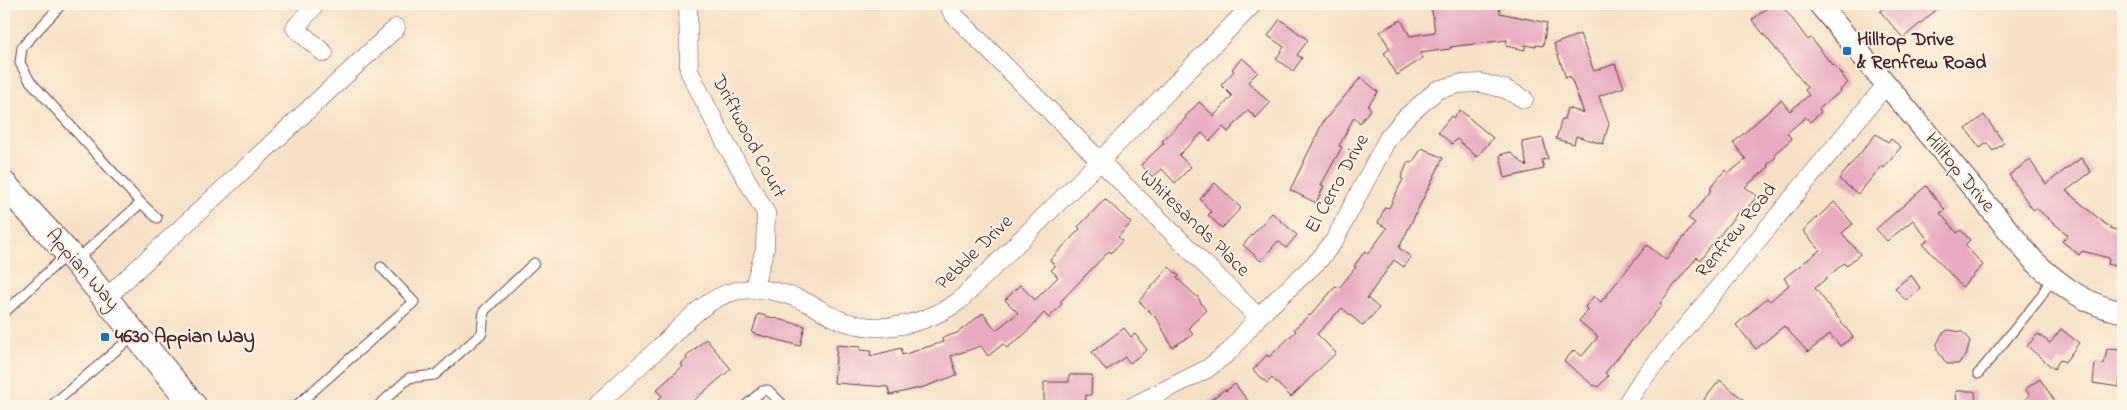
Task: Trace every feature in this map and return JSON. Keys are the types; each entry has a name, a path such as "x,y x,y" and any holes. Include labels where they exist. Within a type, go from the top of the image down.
{"main road":[{"name":"Appian Way","path":"4,184 71,257 136,333 194,406"}],"street":[{"path":"316,4 295,28 324,53"},
{"name":"Driftwood Court","path":"688,4 689,72 726,144 766,213 765,249 753,290"},
{"name":"Whitesands Place","path":"948,4 953,14 1258,317"},
{"name":"Pebble Drive","path":"595,406 701,309 735,291 774,290 809,303 839,320 874,328 928,319 959,301 1100,161 1253,4"},
{"name":"Hilltop Drive","path":"1818,4 2008,233 2061,286 2087,300 2123,312"},
{"path":"106,298 396,28"},
{"name":"El Cerro Drive","path":"1133,406 1207,369 1230,351 1258,317 1319,260 1334,241 1388,138 1405,118 1437,90 1459,84 1481,83 1506,89 1524,99"},
{"name":"Renfrew Road","path":"1625,406 1648,373 1886,85"}],"lane":[{"path":"62,4 22,47 20,63 30,81 141,203 157,218"},
{"path":"4,313 71,257 141,203"},
{"path":"378,406 409,378 435,375 482,333 484,311 534,263"},
{"path":"296,406 414,302 381,267"},
{"path":"1978,374 2040,298 2052,277"},
{"path":"51,406 136,333"},
{"path":"745,406 762,391 768,390 784,406"}],"building":[{"path":"1499,4 1500,13 1547,23 1543,46 1525,45 1525,50 1506,46 1507,40 1450,47 1450,49 1420,53 1423,58 1397,75 1384,53 1390,49 1380,32 1401,20 1410,36 1435,32 1431,5"},
{"path":"1772,4 1781,4 1808,40 1811,38 1848,83 1819,109 1821,112 1810,122 1806,117 1787,133 1792,139 1774,154 1776,157 1767,165 1769,167 1745,187 1757,196 1742,215 1739,211 1700,260 1697,257 1660,303 1662,305 1605,373 1608,376 1598,387 1594,386 1564,361 1574,350 1582,356 1598,337 1579,321 1588,310 1585,307 1594,296 1601,302 1647,245 1666,260 1695,223 1688,218 1712,190 1710,188 1725,170 1729,173 1746,159 1733,143 1781,100 1790,111 1809,95 1805,90 1807,87 1752,20"},
{"path":"1889,4 1943,4 1903,38 1880,11"},
{"path":"1280,19 1308,40 1297,55 1302,58 1293,71 1276,59 1284,47 1268,36"},
{"path":"1580,34 1594,71 1615,64 1624,87 1599,96 1609,124 1603,144 1576,136 1574,144 1556,139 1567,108 1584,113 1570,76 1566,78 1554,44"},
{"path":"1242,58 1258,72 1248,82 1270,103 1256,118 1248,110 1228,132 1223,127 1210,141 1202,133 1179,155 1191,167 1175,183 1162,169 1153,177 1141,165 1164,143 1162,141 1186,118 1199,102 1214,116 1232,96 1221,85 1234,71 1232,69"},
{"path":"1361,77 1378,92 1368,106 1371,109 1360,123 1354,117 1339,146 1342,147 1321,185 1324,186 1316,203 1290,190 1323,122"},
{"path":"1460,110 1493,138 1477,157 1457,139 1452,144 1438,132 1451,116 1453,118"},
{"path":"1984,115 2004,143 1993,151 1987,143 1980,148 1966,129"},
{"path":"1876,134 1888,142 1891,139 1901,147 1884,168 1882,166 1858,194 1839,179"},
{"path":"1543,138 1548,159 1542,160 1544,169 1505,178 1500,155 1510,152 1527,167 1522,142"},
{"path":"1422,148 1443,158 1399,248 1411,257 1404,267 1394,260 1367,298 1379,308 1363,326 1342,308 1336,314 1317,334 1336,353 1291,397 1272,378 1267,383 1253,370 1267,355 1269,357 1296,331 1294,329 1310,316 1336,286 1339,288 1356,267 1354,266 1365,251 1368,254 1387,228 1378,223 1385,207 1389,208 1403,179 1401,178 1408,162 1412,163"},
{"path":"2081,158 2091,172 2066,191 2110,228 2123,232 2123,268 2108,264 2109,258 2082,251 2079,255 2062,241 2068,235 2036,208 2033,210 2009,175 2030,160 2046,184"},
{"path":"1215,183 1241,208 1222,228 1208,215 1211,212 1200,199"},
{"path":"1926,186 1945,210 1940,213 1957,233 1961,230 1970,240 1965,245 1983,265 1962,287 1923,244 1928,240 1913,220 1887,241 1876,229"},
{"path":"1105,199 1131,223 1118,237 1122,241 1111,253 1109,251 1060,302 1062,304 1049,318 1044,313 1025,334 1007,348 1003,344 988,356 981,346 951,356 957,375 924,387 890,395 888,387 834,383 837,345 861,347 860,350 871,351 870,356 901,348 902,355 943,342 942,338 957,333 983,313 996,330 1018,313 1005,300 1020,285 1035,300 1058,277 1051,270 1055,266 1050,260 1080,229 1078,227"},
{"path":"1834,202 1853,224 1842,233 1860,254 1846,266 1844,263 1815,288 1853,337 1840,346 1830,334 1808,352 1784,326 1756,349 1736,325 1767,298 1770,301 1789,285 1784,278 1820,250 1803,231"},
{"path":"1272,213 1297,235 1286,248 1278,241 1261,261 1243,245"},
{"path":"1169,267 1179,276 1177,278 1197,296 1206,311 1190,326 1189,328 1193,335 1172,347 1158,320 1139,301"},
{"path":"1911,275 1921,289 1906,301 1895,288"},
{"path":"758,314 805,326 800,346 752,333"},
{"path":"1124,328 1131,337 1135,334 1147,350 1130,363 1125,357 1106,371 1092,352"},
{"path":"2061,329 2079,343 2065,362 2060,360 2054,369 2027,346 2038,334 2050,343"},
{"path":"1948,330 1962,332 1970,342 1966,356 1958,364 1947,364 1937,350 1937,344 1942,334"},
{"path":"706,339 731,369 687,406 652,406 662,396 656,390 683,366 681,364 687,359 686,357"},
{"path":"2107,349 2123,350 2123,374 2121,374 2119,387 2093,383 2095,363 2104,364"},
{"path":"1069,375 1092,375 1091,395 1086,395 1085,406 1044,406 1044,382 1069,382"},
{"path":"2040,379 2058,406 2017,406 2030,395 2025,389"},
{"path":"1720,380 1751,406 1710,406 1703,401"},
{"path":"1235,384 1252,406 1203,406 1225,389 1226,391"},
{"path":"1956,391 1975,391 1976,406 1957,406"}],"place":[{"name":"Hilltop Drive & Renfrew Road","path":"1847,51"},
{"name":"4630 Appian Way","path":"105,337"}]}
